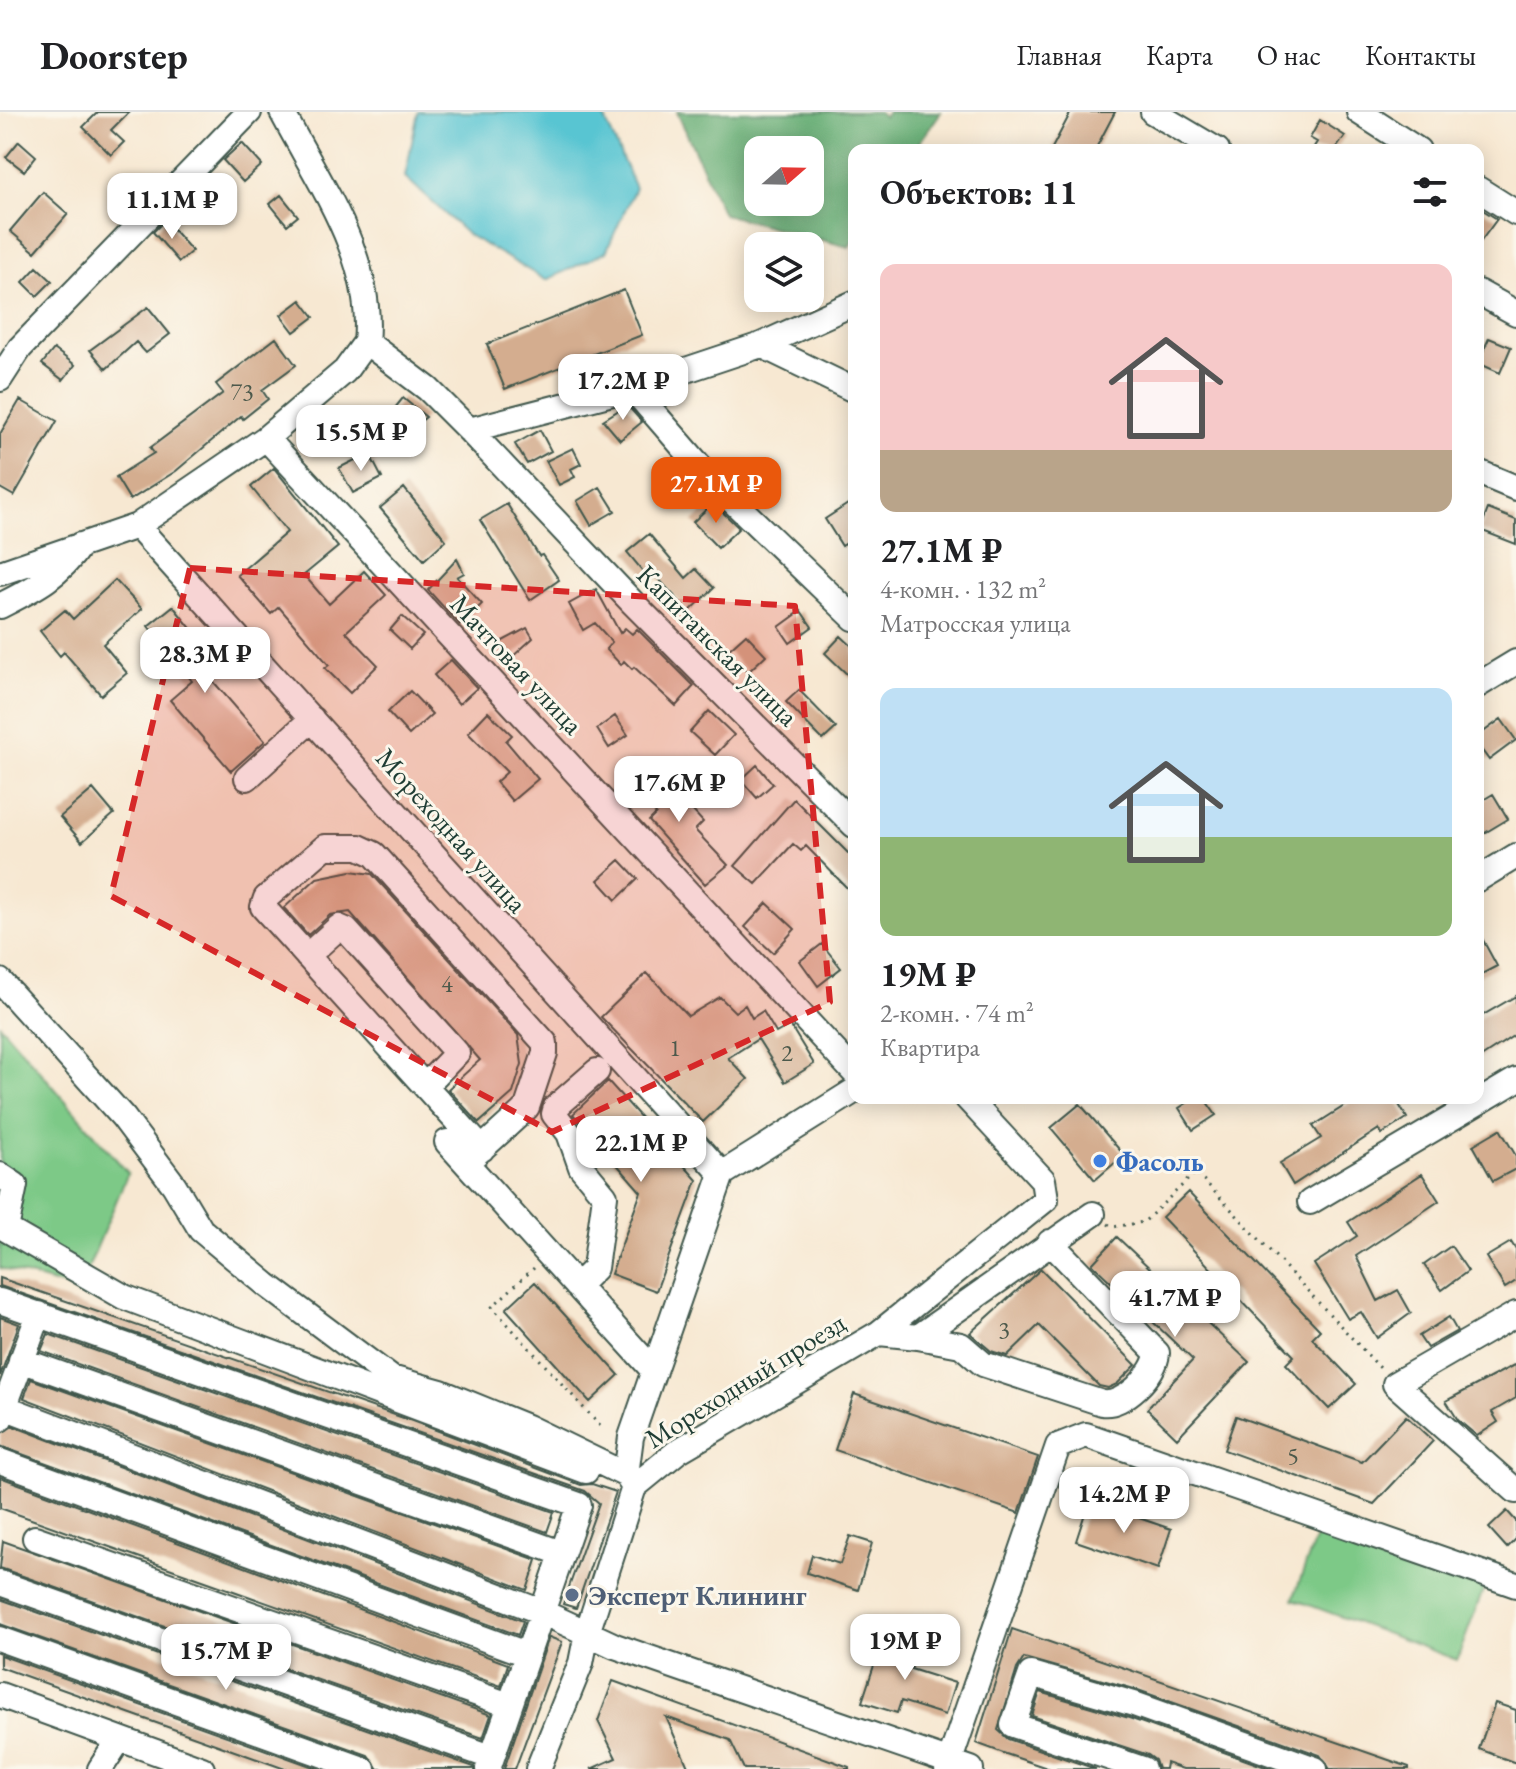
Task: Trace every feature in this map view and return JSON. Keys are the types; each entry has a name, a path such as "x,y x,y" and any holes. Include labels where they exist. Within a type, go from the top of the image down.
{"street":[{"path":"0,379 10,346 249,112"},
{"path":"0,573 137,526 266,438 345,371 366,342 369,313 348,238 282,112"},
{"path":"1153,112 1207,144"},
{"path":"1359,112 1409,144"},
{"path":"1484,193 1516,213"},
{"path":"1484,295 1516,313"},
{"path":"469,430 632,388 761,345 848,306"},
{"name":"Капитанская улица","path":"366,342 428,389 632,602 848,819"},
{"path":"761,345 848,387"},
{"path":"632,388 717,486 848,612"},
{"name":"Мачтовая улица","path":"266,438 848,1066"},
{"path":"1484,475 1516,488"},
{"name":"Мореходная улица","path":"137,526 722,1174"},
{"path":"0,606 49,581 65,568 80,545"},
{"path":"1484,677 1516,662"},
{"path":"247,778 312,719"},
{"path":"474,1156 527,1107 545,1053 545,1043 367,849 325,847 264,901 266,912 425,1086 474,1156 549,1255 654,1371"},
{"path":"1484,875 1516,856"},
{"path":"307,956 343,928 395,984 457,1053 425,1086"},
{"path":"0,981 123,1117 174,1185 201,1230 267,1285 391,1378 441,1392 513,1421 630,1485"},
{"path":"577,1286 595,1268 605,1196 581,1167 569,1133 554,1111 597,1071"},
{"path":"1484,1099 1516,1080"},
{"path":"554,1769 579,1703 581,1663 587,1633 630,1485 631,1437 722,1174 848,1095"},
{"path":"879,1333 1046,1199 1043,1180 973,1104"},
{"path":"1310,1202 1475,1104"},
{"path":"447,1142 474,1156"},
{"path":"0,1175 15,1185 3,1230 124,1297 630,1485"},
{"path":"918,1337 1093,1214"},
{"name":"Мореходный проезд","path":"630,1485 678,1451 879,1333 961,1345 983,1364 1102,1403 1122,1399 1152,1371 1157,1353 1050,1242"},
{"path":"0,1301 579,1505 490,1763 0,1583"},
{"path":"39,1314 2,1413 542,1612 587,1633 956,1767 1058,1446 1086,1435 1516,1585"},
{"path":"1516,1314 1395,1384 1516,1491"},
{"path":"21,1360 561,1553"},
{"path":"0,1461 526,1654"},
{"path":"35,1538 509,1705"},
{"path":"0,1639 363,1769"},
{"path":"538,1769 581,1663"},
{"path":"1143,1769 1013,1725 1031,1674 1134,1704 1315,1769"},
{"path":"0,1695 202,1769"},
{"path":"100,1769 119,1740"}],"path":[{"path":"1093,1214 1113,1227 1144,1222 1196,1172 1395,1384"},
{"path":"549,1255 492,1307 601,1427"}],"highlighted area":[{"path":"190,568 795,606 830,1002 552,1132 111,896"}],"green space":[{"path":"677,112 879,112 884,117 888,112 941,112 918,144 848,144 848,247 824,240 824,232 792,232 723,214"},
{"path":"0,1025 128,1173 79,1290 0,1268"},
{"path":"1321,1524 1485,1585 1457,1660 1293,1599"}],"water":[{"path":"418,112 602,112 635,188 606,252 546,280 468,235 405,177"}],"building":[{"path":"98,112 129,112 111,130 124,142 111,155 83,127"},
{"path":"1071,112 1115,112 1098,144 1054,144"},
{"path":"1320,120 1345,136 1339,144 1316,144 1310,138"},
{"path":"19,141 36,156 24,171 6,157"},
{"path":"242,143 262,165 243,182 223,160"},
{"path":"43,192 68,214 35,252 10,231"},
{"path":"281,195 298,216 287,225 270,204"},
{"path":"1484,211 1497,219 1484,237"},
{"path":"165,220 192,251 179,262 153,232"},
{"path":"37,267 52,281 37,296 23,282"},
{"path":"624,290 642,335 505,389 487,344"},
{"path":"301,300 314,317 294,332 281,315"},
{"path":"148,307 170,334 146,353 136,342 106,369 90,350"},
{"path":"276,338 296,365 262,390 268,399 243,419 241,416 176,471 130,500 116,477 154,453 150,448 223,393 216,384"},
{"path":"1489,338 1511,347 1500,373 1484,366 1484,349"},
{"path":"54,349 75,365 63,380 42,364"},
{"path":"403,398 426,417 405,434 386,419"},
{"path":"20,400 57,421 14,496 0,488 0,434"},
{"path":"627,405 642,422 620,440 603,420"},
{"path":"540,430 551,451 527,464 515,444"},
{"path":"573,448 581,464 571,469 575,477 559,485 546,461"},
{"path":"369,453 382,478 353,493 339,468"},
{"path":"274,468 338,547 304,575 329,604 364,571 386,595 346,632 378,665 350,693 325,668 329,665 279,607 271,614 237,575 287,532 251,487"},
{"path":"600,487 615,511 591,525 577,501"},
{"path":"404,488 446,540 424,560 380,508"},
{"path":"713,503 739,528 718,548 693,522"},
{"path":"507,504 539,556 542,555 559,580 530,600 480,520"},
{"path":"848,504 848,542 842,546 825,519"},
{"path":"1488,509 1516,520 1516,544 1484,532"},
{"path":"649,534 686,578 696,569 714,588 689,612 656,576 650,580 627,552"},
{"path":"457,559 464,573 457,577 482,604 460,625 428,590"},
{"path":"115,580 142,609 103,644 127,673 101,695 64,652 60,656 40,631 65,610 73,619"},
{"path":"596,589 620,633 625,628 632,634 637,629 694,686 676,706 634,667 632,669 624,661 621,665 606,649 612,642 595,623 583,630 569,604"},
{"path":"173,606 206,647 193,658 265,741 231,771 170,700 192,681 148,626"},
{"path":"801,611 812,627 790,643 779,627"},
{"path":"402,616 423,635 410,649 390,630"},
{"path":"527,628 533,638 509,660 499,643"},
{"path":"746,634 766,655 748,672 727,651"},
{"path":"841,636 848,642 848,675 825,653"},
{"path":"451,660 477,688 459,704 434,675"},
{"path":"799,690 836,728 823,740 786,702"},
{"path":"410,691 432,714 409,735 388,712"},
{"path":"709,711 734,735 715,755 690,732"},
{"path":"488,712 512,735 506,741 538,779 512,801 496,782 507,772 468,733"},
{"path":"615,716 628,735 609,748 597,729"},
{"path":"1501,719 1516,740 1489,760 1484,753 1484,732"},
{"path":"660,763 678,785 673,789 703,822 695,830 728,865 705,884 649,821 656,814 633,784"},
{"path":"757,765 773,784 757,798 741,780"},
{"path":"93,789 114,814 82,842 60,817"},
{"path":"1493,794 1508,819 1484,833 1484,799"},
{"path":"794,799 848,853 848,889 806,846 801,851 793,844 756,884 735,866"},
{"path":"620,860 638,879 616,900 598,880"},
{"path":"351,871 372,874 518,1035 522,1064 513,1093 479,1123 448,1089 480,1060 350,912 330,915 308,935 284,908 317,878"},
{"path":"767,903 795,929 773,953 745,927"},
{"path":"1484,942 1497,966 1484,973"},
{"path":"822,944 841,968 818,986 800,961"},
{"path":"647,973 688,1016 720,997 735,1012 745,1005 752,1018 763,1011 776,1033 790,1025 814,1064 785,1082 758,1039 728,1058 748,1079 703,1122 601,1017"},
{"path":"1516,996 1516,1034 1484,1055 1484,1015"},
{"path":"608,1081 697,1180 656,1291 611,1274 641,1192 573,1114"},
{"path":"1080,1104 1124,1155 1095,1180 1051,1128"},
{"path":"1185,1104 1208,1104 1216,1115 1193,1130 1179,1108"},
{"path":"1348,1104 1399,1104 1407,1118 1382,1134 1379,1129 1293,1185 1280,1163 1321,1138 1313,1126"},
{"path":"1500,1129 1516,1156 1516,1169 1493,1181 1473,1145"},
{"path":"1422,1174 1439,1201 1356,1256 1378,1301 1398,1290 1411,1313 1377,1338 1361,1312 1348,1319 1314,1264 1357,1236 1348,1222"},
{"path":"1188,1192 1320,1330 1312,1338 1356,1384 1329,1409 1286,1364 1294,1356 1162,1217"},
{"path":"1117,1237 1249,1362 1177,1438 1147,1409 1193,1360 1092,1264"},
{"path":"1511,1242 1516,1250 1516,1281 1505,1288 1486,1257"},
{"path":"1451,1246 1468,1271 1442,1290 1424,1265"},
{"path":"1041,1269 1136,1365 1117,1384 1108,1388 1099,1386 1039,1325 1007,1356 991,1351 970,1333"},
{"path":"0,1278 412,1421 581,1485 592,1484 616,1492 576,1608 563,1604 599,1503 585,1491 0,1286"},
{"path":"535,1282 619,1375 590,1402 506,1309"},
{"path":"0,1317 19,1324 0,1376"},
{"path":"1449,1317 1457,1331 1427,1348 1419,1336"},
{"path":"48,1334 554,1512 547,1532 41,1351"},
{"path":"1516,1364 1516,1398 1492,1412 1498,1422 1477,1436 1458,1420 1446,1401"},
{"path":"31,1379 537,1560 527,1590 24,1398"},
{"path":"854,1394 1038,1457 1019,1513 835,1450"},
{"path":"1236,1416 1362,1462 1406,1416 1433,1441 1374,1504 1224,1450"},
{"path":"13,1426 523,1621 518,1635 0,1446 0,1434"},
{"path":"0,1477 508,1664 501,1686 0,1508"},
{"path":"1089,1501 1171,1529 1158,1569 1076,1541"},
{"path":"1507,1511 1516,1521 1516,1539 1507,1548 1489,1528"},
{"path":"850,1536 872,1543 858,1590 807,1573 812,1555 840,1564"},
{"path":"3,1541 491,1715 483,1738 0,1568"},
{"path":"0,1599 474,1767 378,1769 368,1755 0,1624"},
{"path":"1012,1629 1409,1769 1330,1769 1320,1755 1138,1690 1024,1658 1017,1669 998,1730 1008,1739 1096,1769 1050,1769 1006,1754 976,1743"},
{"path":"549,1637 562,1642 515,1769 504,1769"},
{"path":"883,1638 918,1650 911,1669 955,1683 945,1715 901,1701 897,1713 862,1702"},
{"path":"0,1655 319,1769 285,1769 0,1667"},
{"path":"613,1681 849,1769 744,1769 730,1740 666,1717 689,1769 591,1769 616,1758 598,1721"},
{"path":"1040,1692 1129,1718 1271,1769 1183,1769 1166,1763 1165,1769 1158,1769 1155,1760 1148,1755 1032,1716"},
{"path":"1495,1703 1516,1710 1516,1763 1479,1749"}],"place":[{"name":"Фасоль","path":"1100,1161"},
{"name":"Эксперт Клининг","path":"572,1595"}]}
